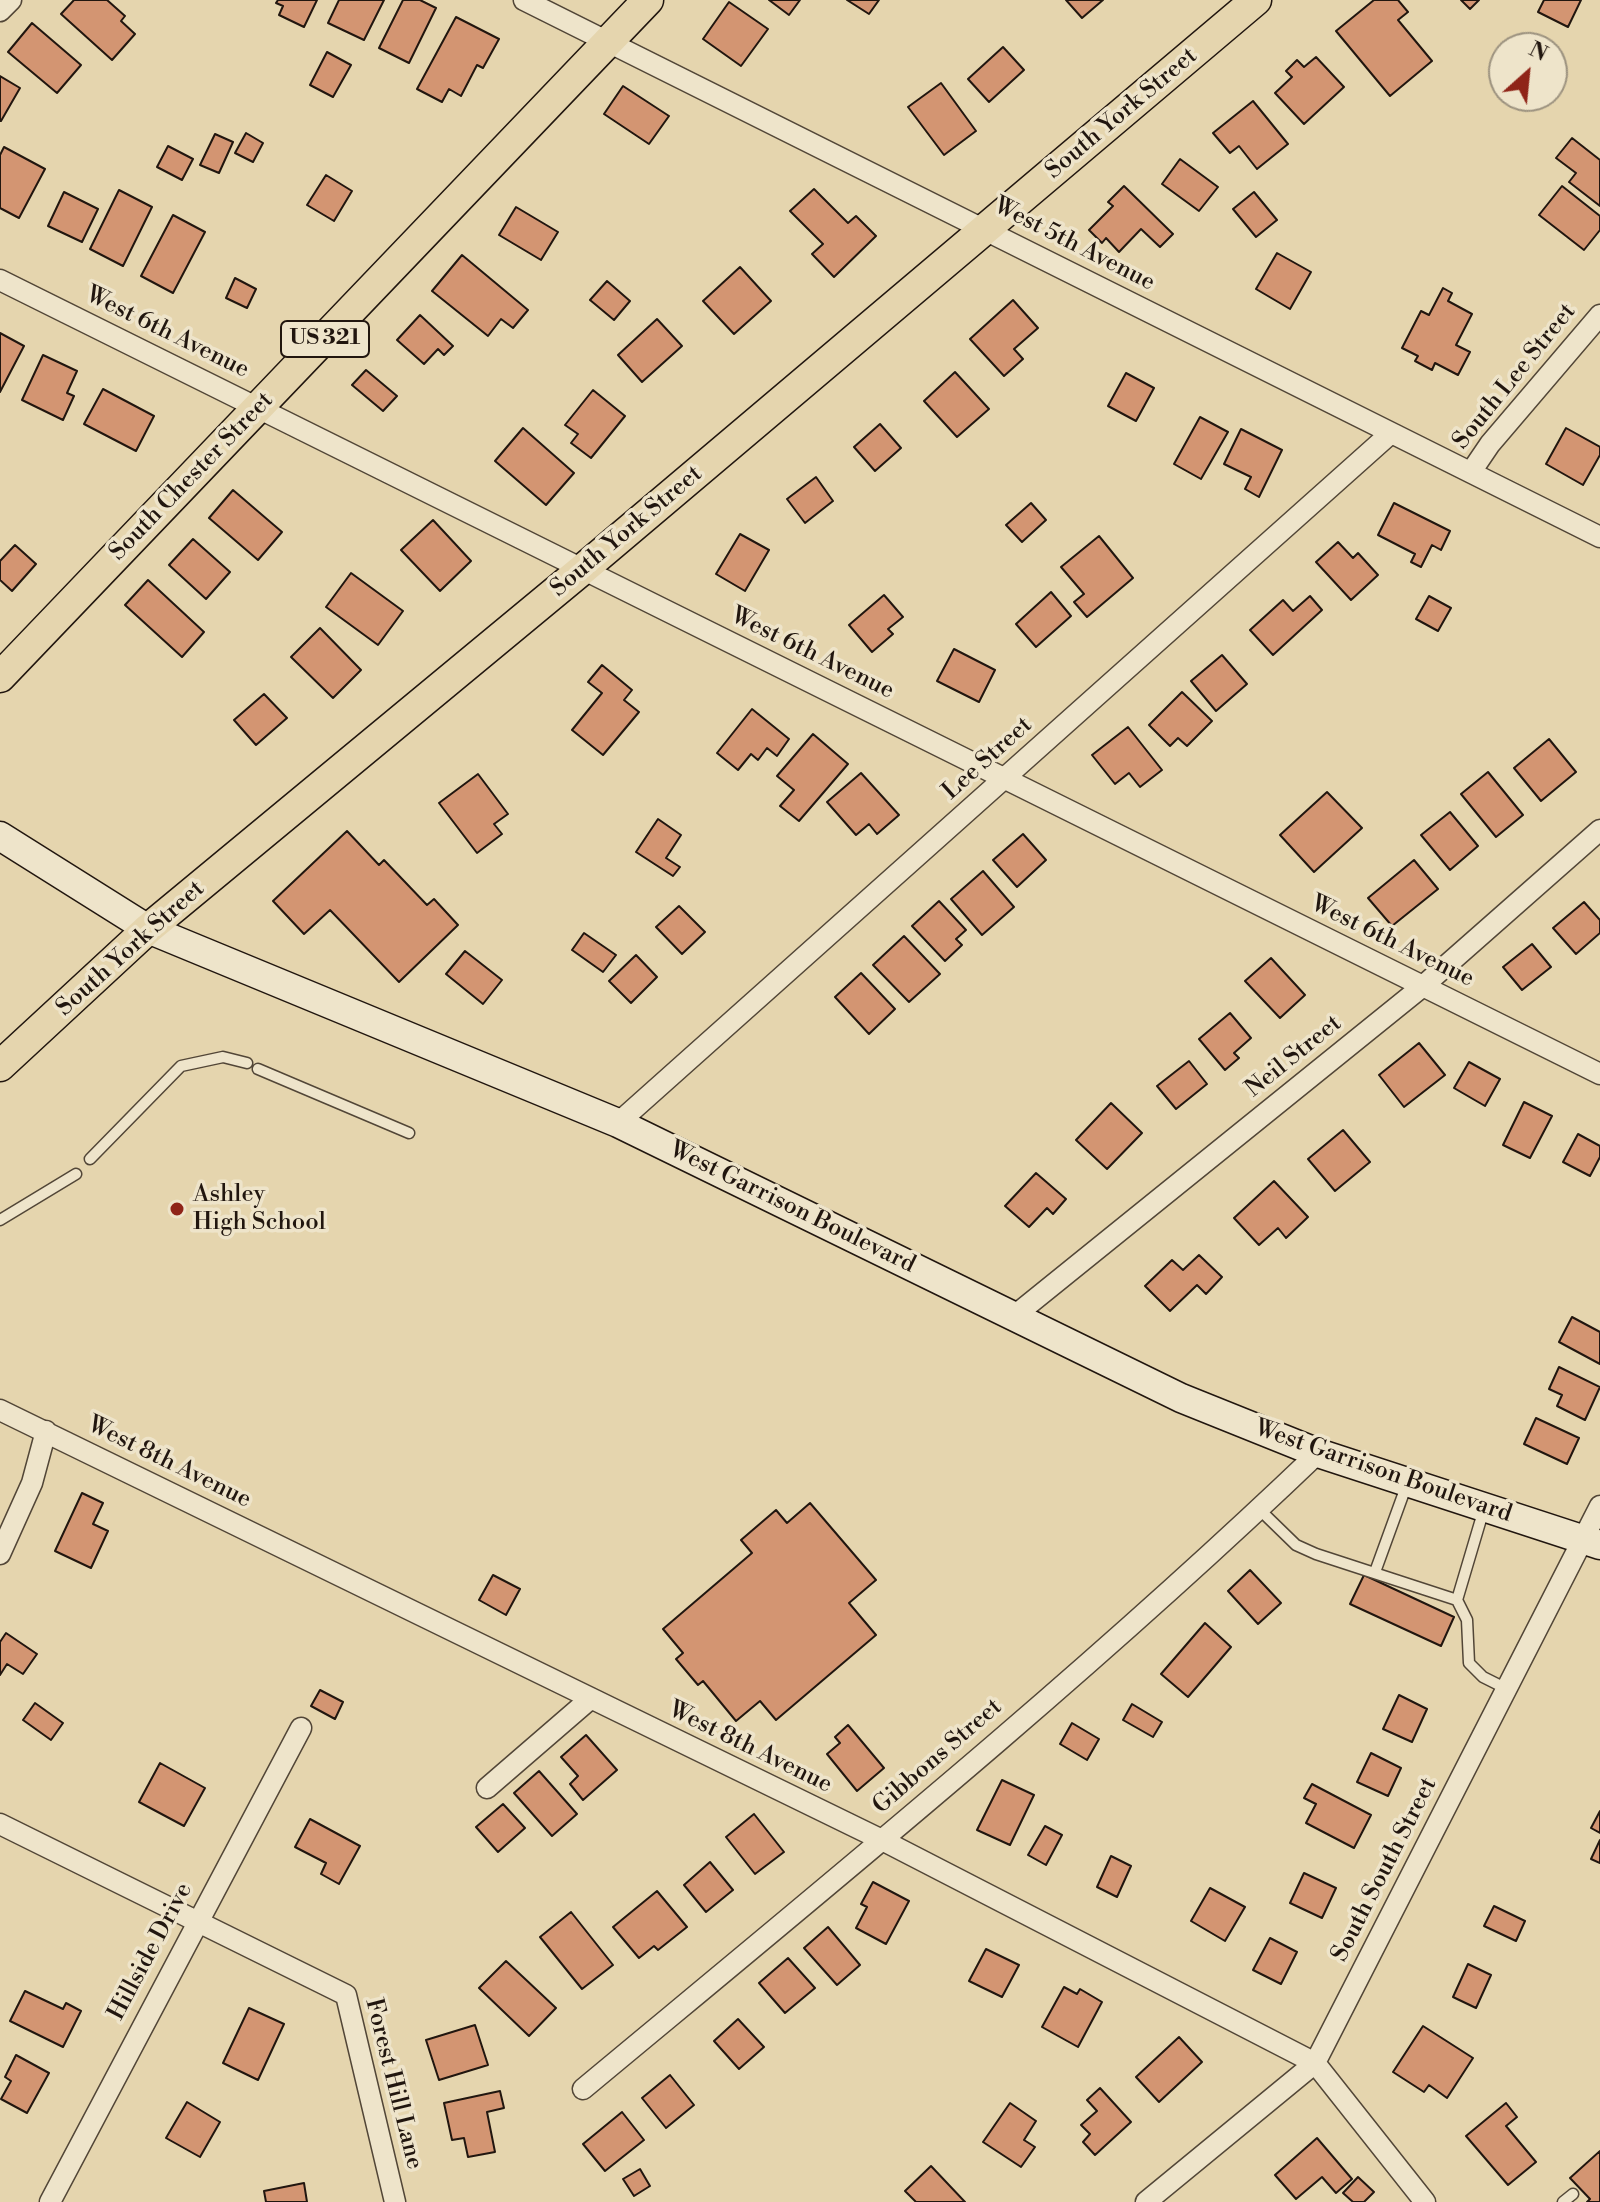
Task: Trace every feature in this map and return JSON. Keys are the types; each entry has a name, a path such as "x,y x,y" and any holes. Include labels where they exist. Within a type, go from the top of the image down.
{"main road":[{"name":"South Chester Street","path":"0,677 648,0"},
{"name":"South York Street","path":"0,1066 148,929 583,569 1256,0"},
{"name":"West Garrison Boulevard","path":"0,836 148,929 618,1123 1181,1398 1318,1453 1592,1542"}],"street":[{"path":"0,11 11,0"},
{"name":"West 5th Avenue","path":"524,0 1600,537"},
{"name":"West 6th Avenue","path":"0,280 1600,1074"},
{"name":"South Lee Street","path":"1471,472 1490,444 1600,315"},
{"name":"Lee Street","path":"618,1123 1391,433"},
{"name":"Neil Street","path":"1013,1317 1423,986 1600,830"},
{"name":"West 8th Avenue","path":"0,1410 882,1840 1315,2063 1425,2202"},
{"path":"0,1554 32,1483 46,1431"},
{"name":"Gibbons Street","path":"583,2089 882,1840 1259,1509 1318,1453"},
{"name":"South South Street","path":"1146,2202 1315,2063 1507,1689 1592,1542 1600,1506"},
{"path":"487,1788 590,1699"},
{"name":"Hillside Drive","path":"50,2202 197,1919 301,1728"},
{"path":"0,1824 197,1919"},
{"name":"Forest Hill Lane","path":"197,1919 346,1995 395,2202"}],"lane":[{"path":"90,1159 181,1066 223,1057 247,1063"},
{"path":"258,1069 409,1133"},
{"path":"0,1220 76,1174"},
{"path":"1375,1572 1408,1482"},
{"path":"1484,1507 1457,1600 1467,1620 1469,1663 1483,1677 1507,1689"},
{"path":"1259,1509 1296,1545 1457,1600"},
{"path":"1563,2202 1573,2194"}],"building":[{"path":"74,0 107,0 125,16 121,21 135,34 112,60 61,14"},
{"path":"278,0 317,0 304,27 279,15 283,6 276,3"},
{"path":"339,0 384,0 364,40 328,23"},
{"path":"403,0 420,0 436,8 409,63 379,48"},
{"path":"769,0 800,0 789,15"},
{"path":"847,0 879,0 869,14"},
{"path":"1066,0 1103,0 1082,18"},
{"path":"1374,0 1398,0 1408,12 1398,20 1432,61 1390,96 1336,31"},
{"path":"1461,0 1479,0 1470,9"},
{"path":"1544,0 1581,0 1568,27 1538,12"},
{"path":"729,2 768,29 741,66 703,39"},
{"path":"456,17 499,39 483,68 477,65 461,96 449,89 442,102 417,89"},
{"path":"32,23 81,65 57,93 8,52"},
{"path":"1003,47 1024,70 989,102 968,79"},
{"path":"327,52 351,65 333,97 310,85"},
{"path":"1316,57 1344,87 1304,124 1275,93 1292,77 1286,71 1297,60 1304,67"},
{"path":"0,76 20,88 1,121 0,121"},
{"path":"941,83 976,131 944,155 908,107"},
{"path":"623,86 669,116 649,144 604,114"},
{"path":"1253,101 1288,144 1257,169 1239,146 1230,153 1213,133"},
{"path":"246,133 263,143 253,162 235,153"},
{"path":"215,134 233,142 219,173 200,165"},
{"path":"1572,138 1600,160 1600,206 1569,182 1576,173 1556,158"},
{"path":"168,146 193,159 182,180 157,167"},
{"path":"4,147 45,169 19,218 0,208 0,155"},
{"path":"1180,159 1218,187 1199,211 1162,184"},
{"path":"326,175 352,191 334,221 307,205"},
{"path":"1124,186 1173,234 1160,247 1141,229 1119,252 1106,238 1102,243 1089,230 1113,206 1108,202"},
{"path":"1562,186 1600,216 1600,230 1584,250 1539,215"},
{"path":"814,189 848,223 856,216 876,236 834,277 812,254 823,244 790,211"},
{"path":"119,190 152,207 123,266 90,249"},
{"path":"64,192 98,209 82,242 48,226"},
{"path":"1254,192 1277,220 1256,237 1233,209"},
{"path":"516,207 558,232 541,260 499,235"},
{"path":"173,215 205,232 173,293 141,276"},
{"path":"1277,253 1311,272 1290,309 1256,289"},
{"path":"462,255 528,310 513,328 501,319 488,336 432,291"},
{"path":"740,267 771,301 734,334 703,301"},
{"path":"235,278 256,289 247,308 226,298"},
{"path":"607,281 630,301 614,320 590,300"},
{"path":"1443,288 1452,293 1448,301 1472,314 1456,345 1470,352 1458,375 1435,363 1432,370 1415,361 1418,356 1402,348 1421,311 1429,315"},
{"path":"1013,300 1038,328 1014,349 1023,359 1004,376 970,339"},
{"path":"420,315 453,346 444,355 438,349 424,364 397,340"},
{"path":"657,319 682,346 642,382 618,355"},
{"path":"0,333 24,346 0,392"},
{"path":"43,355 77,371 67,393 74,396 63,420 22,400"},
{"path":"366,370 397,396 383,411 352,385"},
{"path":"955,372 989,409 957,437 924,401"},
{"path":"1126,373 1154,388 1136,421 1108,406"},
{"path":"103,389 154,416 136,451 84,424"},
{"path":"593,390 625,416 591,458 571,443 578,434 565,425"},
{"path":"1200,417 1228,432 1201,479 1174,464"},
{"path":"880,424 901,448 875,471 854,447"},
{"path":"523,428 574,473 546,505 495,461"},
{"path":"1566,428 1600,447 1600,455 1583,485 1546,464"},
{"path":"1241,429 1282,450 1259,497 1245,489 1251,477 1224,464"},
{"path":"816,477 833,501 805,523 787,499"},
{"path":"233,490 282,532 258,560 209,518"},
{"path":"1031,503 1046,520 1022,542 1006,525"},
{"path":"1394,503 1450,531 1441,550 1432,545 1421,567 1411,562 1415,554 1378,535"},
{"path":"433,520 471,561 440,591 401,550"},
{"path":"740,534 769,550 745,591 716,574"},
{"path":"1099,536 1133,578 1087,617 1074,602 1084,594 1061,567"},
{"path":"193,539 230,572 206,599 169,565"},
{"path":"1338,542 1353,558 1358,553 1378,575 1351,600 1316,562"},
{"path":"15,545 36,564 12,591 0,580 0,561"},
{"path":"351,573 403,611 378,645 326,607"},
{"path":"148,580 204,632 182,657 125,605"},
{"path":"1051,592 1071,616 1036,647 1016,624"},
{"path":"884,595 903,617 888,629 893,634 872,652 849,625"},
{"path":"1310,596 1322,610 1273,655 1250,630 1283,600 1293,611"},
{"path":"1429,596 1451,608 1438,631 1416,619"},
{"path":"320,628 361,670 333,698 291,657"},
{"path":"954,649 995,670 979,702 937,681"},
{"path":"1222,655 1247,684 1216,711 1191,681"},
{"path":"602,665 632,690 624,700 639,712 603,755 572,730 602,693 588,682"},
{"path":"1182,692 1212,721 1187,746 1178,738 1170,746 1149,725"},
{"path":"264,694 287,718 256,745 234,720"},
{"path":"752,709 789,739 777,756 767,748 758,760 751,754 738,770 717,753"},
{"path":"1128,727 1162,770 1140,787 1129,773 1115,784 1092,755"},
{"path":"813,734 848,764 799,821 780,806 794,790 777,776"},
{"path":"1549,739 1576,772 1541,801 1514,768"},
{"path":"1488,772 1523,815 1496,837 1461,794"},
{"path":"861,773 899,815 877,834 869,824 856,835 827,802"},
{"path":"478,774 508,814 494,824 502,834 477,853 439,803"},
{"path":"1327,792 1362,828 1314,872 1280,835"},
{"path":"1450,812 1478,846 1450,870 1421,835"},
{"path":"658,819 681,835 666,858 680,867 673,876 636,852"},
{"path":"347,831 379,865 384,860 427,905 434,899 458,925 399,982 330,910 304,934 273,901"},
{"path":"1023,834 1046,860 1017,887 993,860"},
{"path":"1414,860 1438,889 1392,926 1368,898"},
{"path":"983,871 1014,907 982,935 951,899"},
{"path":"939,901 966,930 956,939 962,945 945,961 912,926"},
{"path":"1584,902 1600,920 1600,933 1576,954 1553,928"},
{"path":"679,906 705,932 682,954 656,927"},
{"path":"584,933 616,955 603,972 572,950"},
{"path":"904,936 940,974 909,1002 873,965"},
{"path":"1532,944 1551,967 1522,990 1503,967"},
{"path":"465,951 502,980 483,1004 446,974"},
{"path":"636,955 657,977 631,1003 609,981"},
{"path":"1271,958 1305,995 1280,1018 1245,981"},
{"path":"861,973 895,1009 869,1034 835,997"},
{"path":"1230,1013 1251,1038 1234,1053 1239,1058 1225,1070 1199,1039"},
{"path":"1419,1043 1445,1075 1404,1107 1379,1075"},
{"path":"1189,1061 1207,1084 1176,1109 1157,1086"},
{"path":"1469,1062 1500,1079 1485,1106 1454,1088"},
{"path":"1524,1102 1552,1116 1530,1158 1503,1145"},
{"path":"1111,1103 1142,1133 1107,1169 1076,1140"},
{"path":"1343,1130 1370,1162 1335,1191 1308,1159"},
{"path":"1578,1134 1600,1146 1600,1157 1590,1176 1563,1162"},
{"path":"1036,1173 1066,1199 1053,1214 1047,1208 1029,1227 1005,1206"},
{"path":"1274,1181 1308,1217 1286,1238 1278,1228 1259,1245 1234,1218"},
{"path":"1199,1255 1222,1277 1206,1294 1197,1285 1170,1311 1145,1286 1172,1260 1183,1270"},
{"path":"1572,1317 1600,1332 1600,1364 1559,1342"},
{"path":"1559,1367 1600,1387 1585,1420 1557,1406 1562,1395 1549,1389"},
{"path":"1536,1418 1579,1438 1567,1464 1524,1444"},
{"path":"82,1493 103,1503 93,1524 108,1531 91,1568 55,1551"},
{"path":"810,1503 876,1580 849,1603 876,1635 776,1720 760,1701 736,1721 703,1681 698,1685 676,1659 683,1653 663,1629 752,1553 741,1540 776,1510 787,1523"},
{"path":"1250,1570 1281,1603 1258,1624 1228,1591"},
{"path":"493,1575 520,1589 506,1615 479,1600"},
{"path":"1364,1575 1454,1617 1441,1646 1350,1604"},
{"path":"1205,1623 1231,1647 1188,1697 1161,1674"},
{"path":"6,1633 37,1654 23,1674 7,1664 0,1675 0,1642"},
{"path":"320,1690 343,1702 335,1719 311,1706"},
{"path":"1399,1695 1427,1709 1412,1742 1383,1729"},
{"path":"35,1703 63,1723 51,1740 23,1720"},
{"path":"1132,1704 1162,1722 1153,1737 1123,1720"},
{"path":"1072,1723 1099,1739 1087,1760 1060,1744"},
{"path":"848,1725 884,1768 857,1791 827,1754 840,1743 835,1737"},
{"path":"586,1735 617,1770 583,1800 570,1784 578,1776 561,1757"},
{"path":"1371,1753 1401,1768 1388,1796 1357,1782"},
{"path":"160,1763 205,1788 184,1826 139,1802"},
{"path":"539,1771 577,1814 552,1836 514,1793"},
{"path":"1002,1780 1034,1795 1010,1845 977,1830"},
{"path":"1312,1784 1371,1815 1354,1848 1306,1823 1316,1804 1304,1798"},
{"path":"503,1804 525,1828 498,1852 476,1827"},
{"path":"1600,1811 1600,1833 1591,1828"},
{"path":"754,1814 784,1852 755,1874 726,1837"},
{"path":"310,1819 360,1846 339,1884 321,1874 326,1863 295,1847"},
{"path":"1045,1826 1062,1835 1046,1865 1028,1855"},
{"path":"1600,1840 1600,1863 1591,1859"},
{"path":"1111,1856 1131,1866 1117,1897 1097,1887"},
{"path":"710,1862 733,1890 706,1912 684,1885"},
{"path":"1304,1873 1336,1888 1322,1918 1290,1903"},
{"path":"873,1882 909,1901 886,1944 856,1928 867,1907 861,1904"},
{"path":"1210,1888 1245,1907 1225,1941 1191,1921"},
{"path":"657,1891 687,1927 658,1950 654,1946 639,1958 613,1927"},
{"path":"1494,1906 1525,1921 1516,1941 1484,1926"},
{"path":"571,1912 613,1965 582,1989 540,1937"},
{"path":"828,1927 860,1965 837,1985 804,1948"},
{"path":"1270,1938 1297,1952 1281,1984 1253,1970"},
{"path":"986,1949 1019,1965 1002,1997 969,1981"},
{"path":"788,1958 815,1988 785,2013 759,1983"},
{"path":"506,1961 556,2008 529,2036 479,1988"},
{"path":"1468,1964 1491,1975 1476,2008 1453,1997"},
{"path":"1064,1987 1077,1994 1080,1989 1102,2002 1078,2047 1042,2027"},
{"path":"25,1991 63,2009 66,2003 81,2011 63,2047 10,2021"},
{"path":"249,2008 284,2024 258,2080 223,2063"},
{"path":"738,2019 764,2047 739,2069 714,2041"},
{"path":"475,2025 488,2065 439,2080 426,2040"},
{"path":"1423,2026 1473,2058 1447,2098 1429,2085 1424,2092 1393,2072"},
{"path":"1179,2037 1202,2062 1159,2102 1136,2077"},
{"path":"16,2055 49,2073 27,2113 1,2099 11,2081 5,2077"},
{"path":"670,2075 694,2105 666,2128 642,2098"},
{"path":"1100,2088 1131,2122 1095,2155 1083,2142 1090,2134 1081,2125 1097,2111 1087,2100"},
{"path":"500,2091 504,2108 487,2112 495,2152 468,2157 464,2138 452,2140 444,2103"},
{"path":"187,2102 220,2122 200,2157 166,2138"},
{"path":"1010,2103 1036,2121 1024,2140 1035,2147 1021,2167 983,2142"},
{"path":"1506,2103 1517,2117 1506,2126 1536,2162 1508,2185 1466,2136"},
{"path":"622,2112 644,2140 605,2171 583,2144"},
{"path":"1317,2138 1352,2179 1336,2193 1322,2177 1296,2199 1275,2175"},
{"path":"1600,2151 1600,2202 1587,2202 1590,2199 1570,2178"},
{"path":"931,2166 965,2202 916,2202 905,2191"},
{"path":"640,2169 650,2186 634,2196 623,2179"},
{"path":"1358,2177 1374,2192 1364,2202 1353,2202 1343,2193"},
{"path":"304,2183 307,2202 266,2202 264,2191"}],"place":[{"name":"Ashley High School","path":"177,1209"}]}
